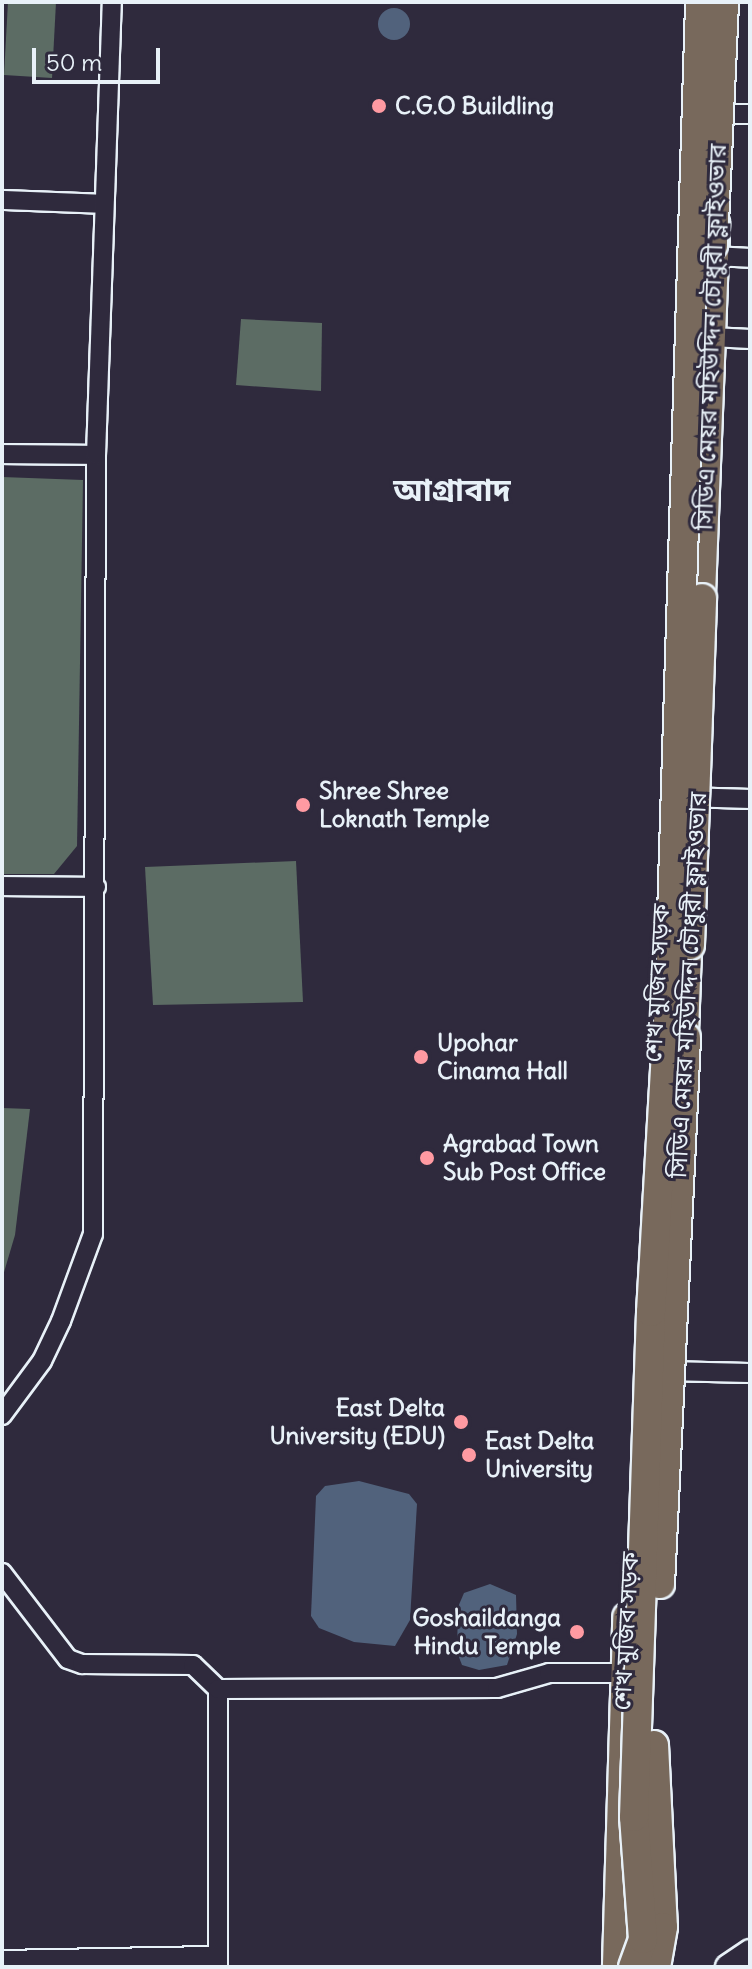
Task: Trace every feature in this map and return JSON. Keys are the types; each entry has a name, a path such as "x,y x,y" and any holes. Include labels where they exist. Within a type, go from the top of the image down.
{"highway":[{"name":"শেখ মুজিব সড়ক","path":"641,1965 666,1371 680,797 693,2"},
{"path":"641,1965 643,1939 634,1817 635,1759 651,1312 670,981 700,2"},
{"name":"শেখ মুজিব সড়ক","path":"641,1965 624,1673 712,337 723,2"},
{"name":"সিডিএ মেয়র মহিউদ্দিন চৌধুরী ফ্লাইওভার","path":"641,1965 663,1927 653,1726 694,878 707,372 723,2"}],"main road":[{"path":"728,1967 750,1952"}],"street":[{"path":"2,1415 48,1348 81,1276 93,1234 96,455 112,2"},
{"path":"718,114 750,114"},
{"path":"2,200 104,204"},
{"path":"714,256 750,258"},
{"path":"712,337 750,339"},
{"path":"2,454 96,455"},
{"path":"680,797 750,799"},
{"path":"2,886 96,887"},
{"path":"666,1371 750,1373"},
{"path":"2,1573 68,1659 82,1664 193,1665 218,1689 497,1688 549,1673 624,1673"},
{"path":"2,1960 218,1962 218,1689"}],"green space":[{"path":"8,2 56,2 52,78 4,75"},
{"path":"241,319 322,323 321,391 236,385"},
{"path":"2,477 83,480 77,846 54,874 2,874"},
{"path":"296,861 303,1002 153,1005 145,867"},
{"path":"2,1108 30,1109 15,1235 2,1279"}],"water":[{"path":"394,8 406,12 410,24 406,36 394,40 382,36 378,24 382,12"},
{"path":"359,1481 409,1494 417,1504 410,1620 395,1646 354,1642 319,1628 311,1616 316,1496 325,1486"},
{"path":"490,1584 516,1595 517,1634 507,1665 479,1670 462,1665 457,1652 458,1607 464,1593"}],"place":[{"name":"C.G.O Buildling","path":"379,106"},
{"name":"Shree Shree Loknath Temple","path":"303,805"},
{"name":"Upohar Cinama Hall","path":"421,1057"},
{"name":"Agrabad Town Sub Post Office","path":"427,1158"},
{"name":"East Delta University (EDU)","path":"461,1422"},
{"name":"East Delta University","path":"469,1455"},
{"name":"Goshaildanga Hindu Temple","path":"577,1632"}],"district":[{"name":"আগ্রাবাদ","path":"452,490"}]}
